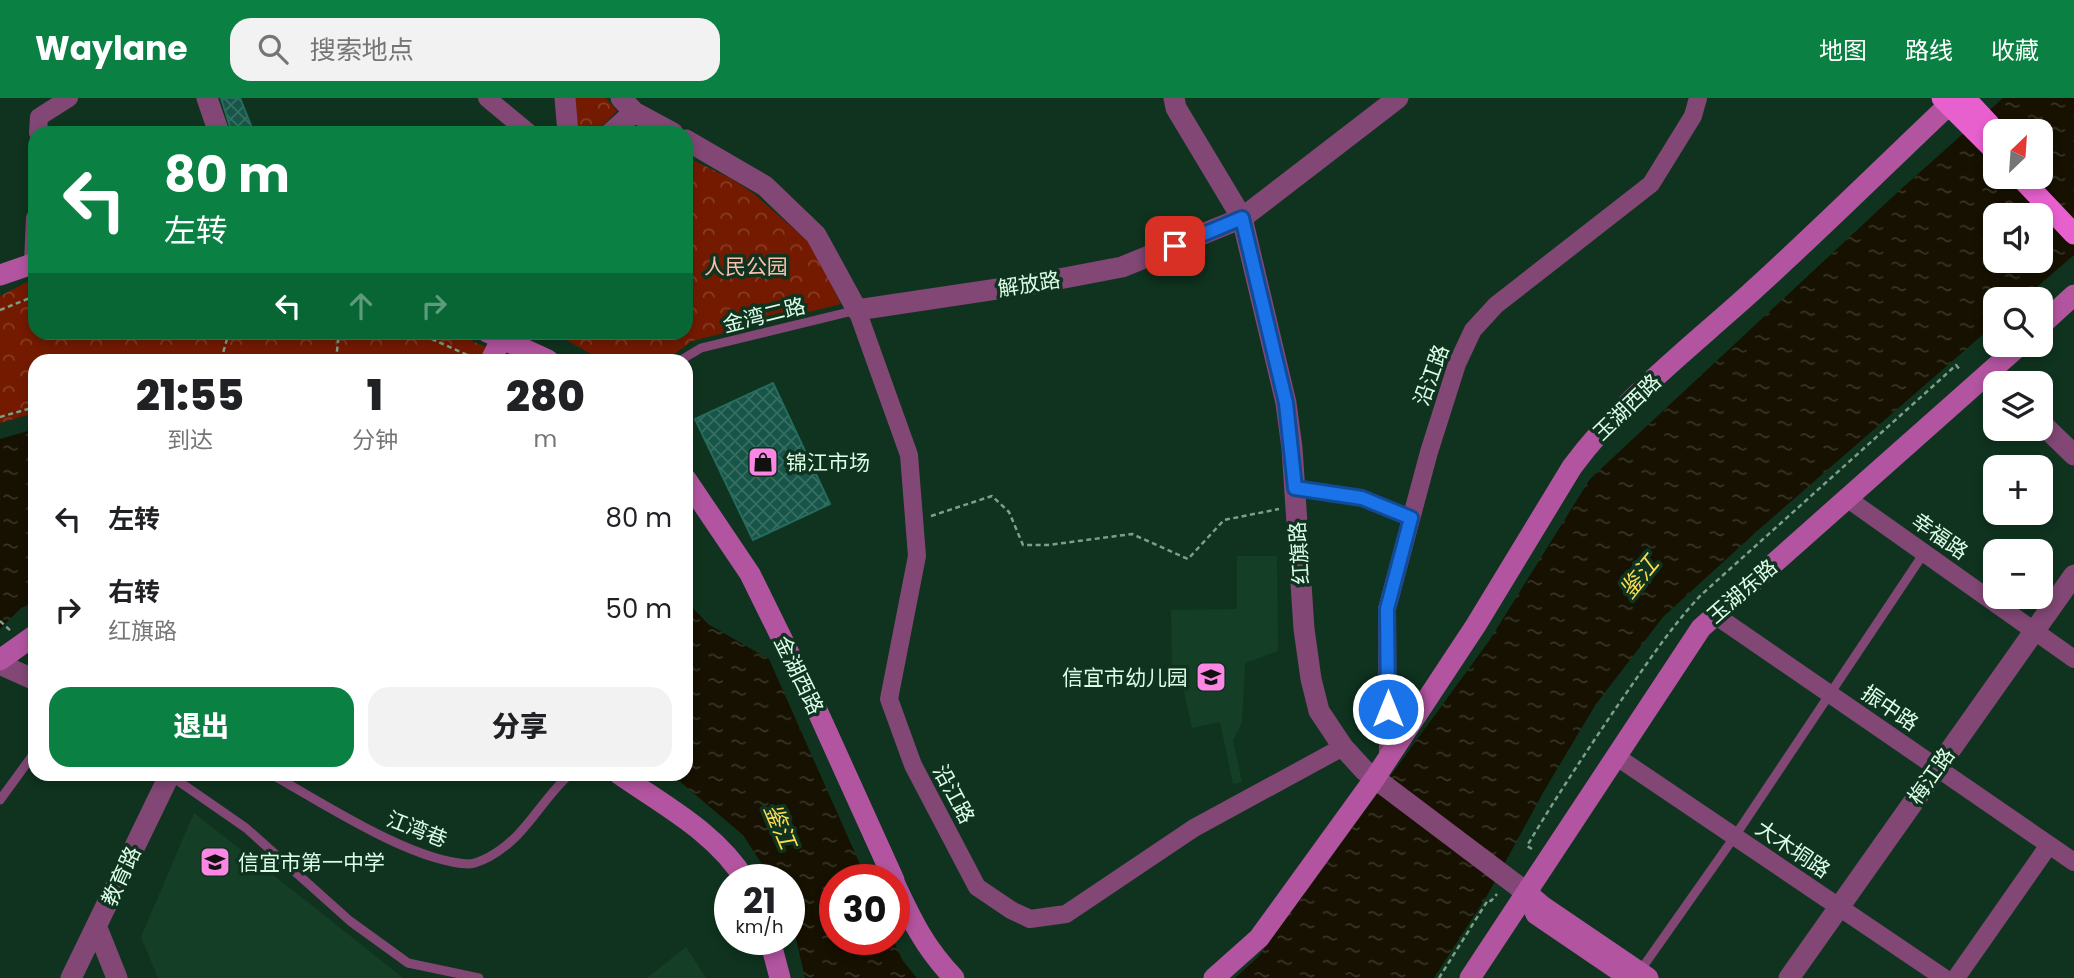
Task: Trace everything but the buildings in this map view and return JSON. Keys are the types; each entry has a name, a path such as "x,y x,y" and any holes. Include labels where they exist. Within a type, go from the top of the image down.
{"highway":[{"path":"1959,104 1983,122"},
{"path":"1959,104 1983,135"},
{"path":"2031,189 2074,234"},
{"path":"2050,189 2074,214"}],"main road":[{"name":"玉湖西路","path":"1375,778 1476,625 1552,498 1590,443 1643,390 1959,104"},
{"path":"0,275 28,265"},
{"path":"2053,314 2074,295"},
{"path":"510,340 536,354"},
{"name":"玉湖东路","path":"2000,371 2011,357"},
{"name":"玉湖东路","path":"1470,978 1701,628 1848,499 1983,388"},
{"name":"金湖西路","path":"693,489 750,573 817,709 886,864"},
{"path":"1,657 28,640"},
{"path":"1214,978 1259,938 1375,778"},
{"path":"629,781 707,836 735,864"},
{"path":"1527,892 1542,906 1638,976"},
{"name":"金湖西路","path":"910,917 933,957 954,978"},
{"path":"773,955 780,978"}],"street":[{"path":"38,126 39,117 69,98"},
{"path":"207,98 217,126"},
{"path":"486,98 520,126"},
{"path":"565,98 567,126"},
{"name":"红旗路","path":"1174,98 1176,108 1242,218 1286,403 1304,629 1311,679 1319,710 1343,747 1375,778 1527,892"},
{"name":"解放路","path":"857,310 1038,283 1122,267 1242,218 1398,98"},
{"name":"沿江路","path":"1388,759 1387,609 1429,452 1457,364 1473,330 1496,305 1651,184 1693,116 1698,98"},
{"path":"615,126 628,105 662,126"},
{"path":"693,144 765,186 816,235 857,310"},
{"name":"沿江路","path":"857,310 909,455 915,522 917,556 888,699 913,765 977,887 1010,910 1030,919 1066,914 1194,828 1343,747"},
{"path":"2053,435 2074,455"},
{"name":"幸福路","path":"1848,499 2074,659"},
{"name":"梅江路","path":"1789,978 2074,575"},
{"name":"振中路","path":"1715,615 2074,862"},
{"path":"1,657 28,669"},
{"path":"1,657 4,666 28,678"},
{"name":"大木垌路","path":"1617,757 1944,978"},
{"name":"教育路","path":"71,978 167,781"},
{"path":"1956,978 2049,845"},
{"path":"97,928 117,978"}],"lane":[{"name":"金湾二路","path":"691,354 701,348 857,310"},
{"path":"1295,497 1362,498 1411,518"},
{"path":"1638,976 1924,553"},
{"path":"0,800 28,762"},
{"path":"180,781 246,828 350,921 408,963 479,978"},
{"name":"江湾巷","path":"283,781 363,827 432,857 471,864 489,857 519,836 561,781"}],"path":[{"path":"0,310 28,299"},
{"path":"435,340 469,354"},
{"path":"1942,378 1956,365 1961,370"},
{"path":"0,417 28,409"},
{"path":"915,522 992,496 1009,512 1023,545 1048,545 1132,534 1188,558 1224,520 1295,497"},
{"path":"1439,978 1489,900 1491,901 1498,891"}],"shaded area":[{"name":"信宜市幼儿园","path":"1237,556 1277,556 1278,651 1245,663 1242,722 1233,740 1242,782 1233,784 1220,722 1192,728 1183,687 1172,668 1171,610 1237,609"},
{"name":"信宜市第一中学","path":"194,813 403,978 158,978 141,937"},
{"path":"686,947 706,978 647,978"}],"green space":[{"path":"573,98 606,98 617,111 603,126 578,126"},
{"name":"人民公园","path":"693,160 730,178 753,193 811,244 841,304 692,341 674,354 591,354 566,340 693,340"},
{"path":"28,282 28,340 470,340 502,354 28,354 28,415 0,423 0,296"}],"water":[{"name":"鉴江","path":"2003,98 2074,98 2074,255 2037,287 1983,287 1983,334 1756,532 1663,617 1596,704 1544,791 1488,894 1434,978 1235,978 1258,957 1489,641 1590,479 1900,190"},
{"path":"28,431 28,605 21,608 0,629 0,439"},
{"name":"鉴江","path":"693,608 708,624 769,659 860,864 819,864 819,955 900,955 917,978 805,978 800,955 805,955 805,864 762,864 743,835 679,781 693,781"}],"place":[{"name":"锦江市场","path":"763,462"},
{"name":"信宜市幼儿园","path":"1211,677"},
{"name":"信宜市第一中学","path":"215,862"}],"route":[{"path":"1175,246 1242,218 1286,403 1295,488 1362,498 1411,518 1387,609 1388,709"}]}
